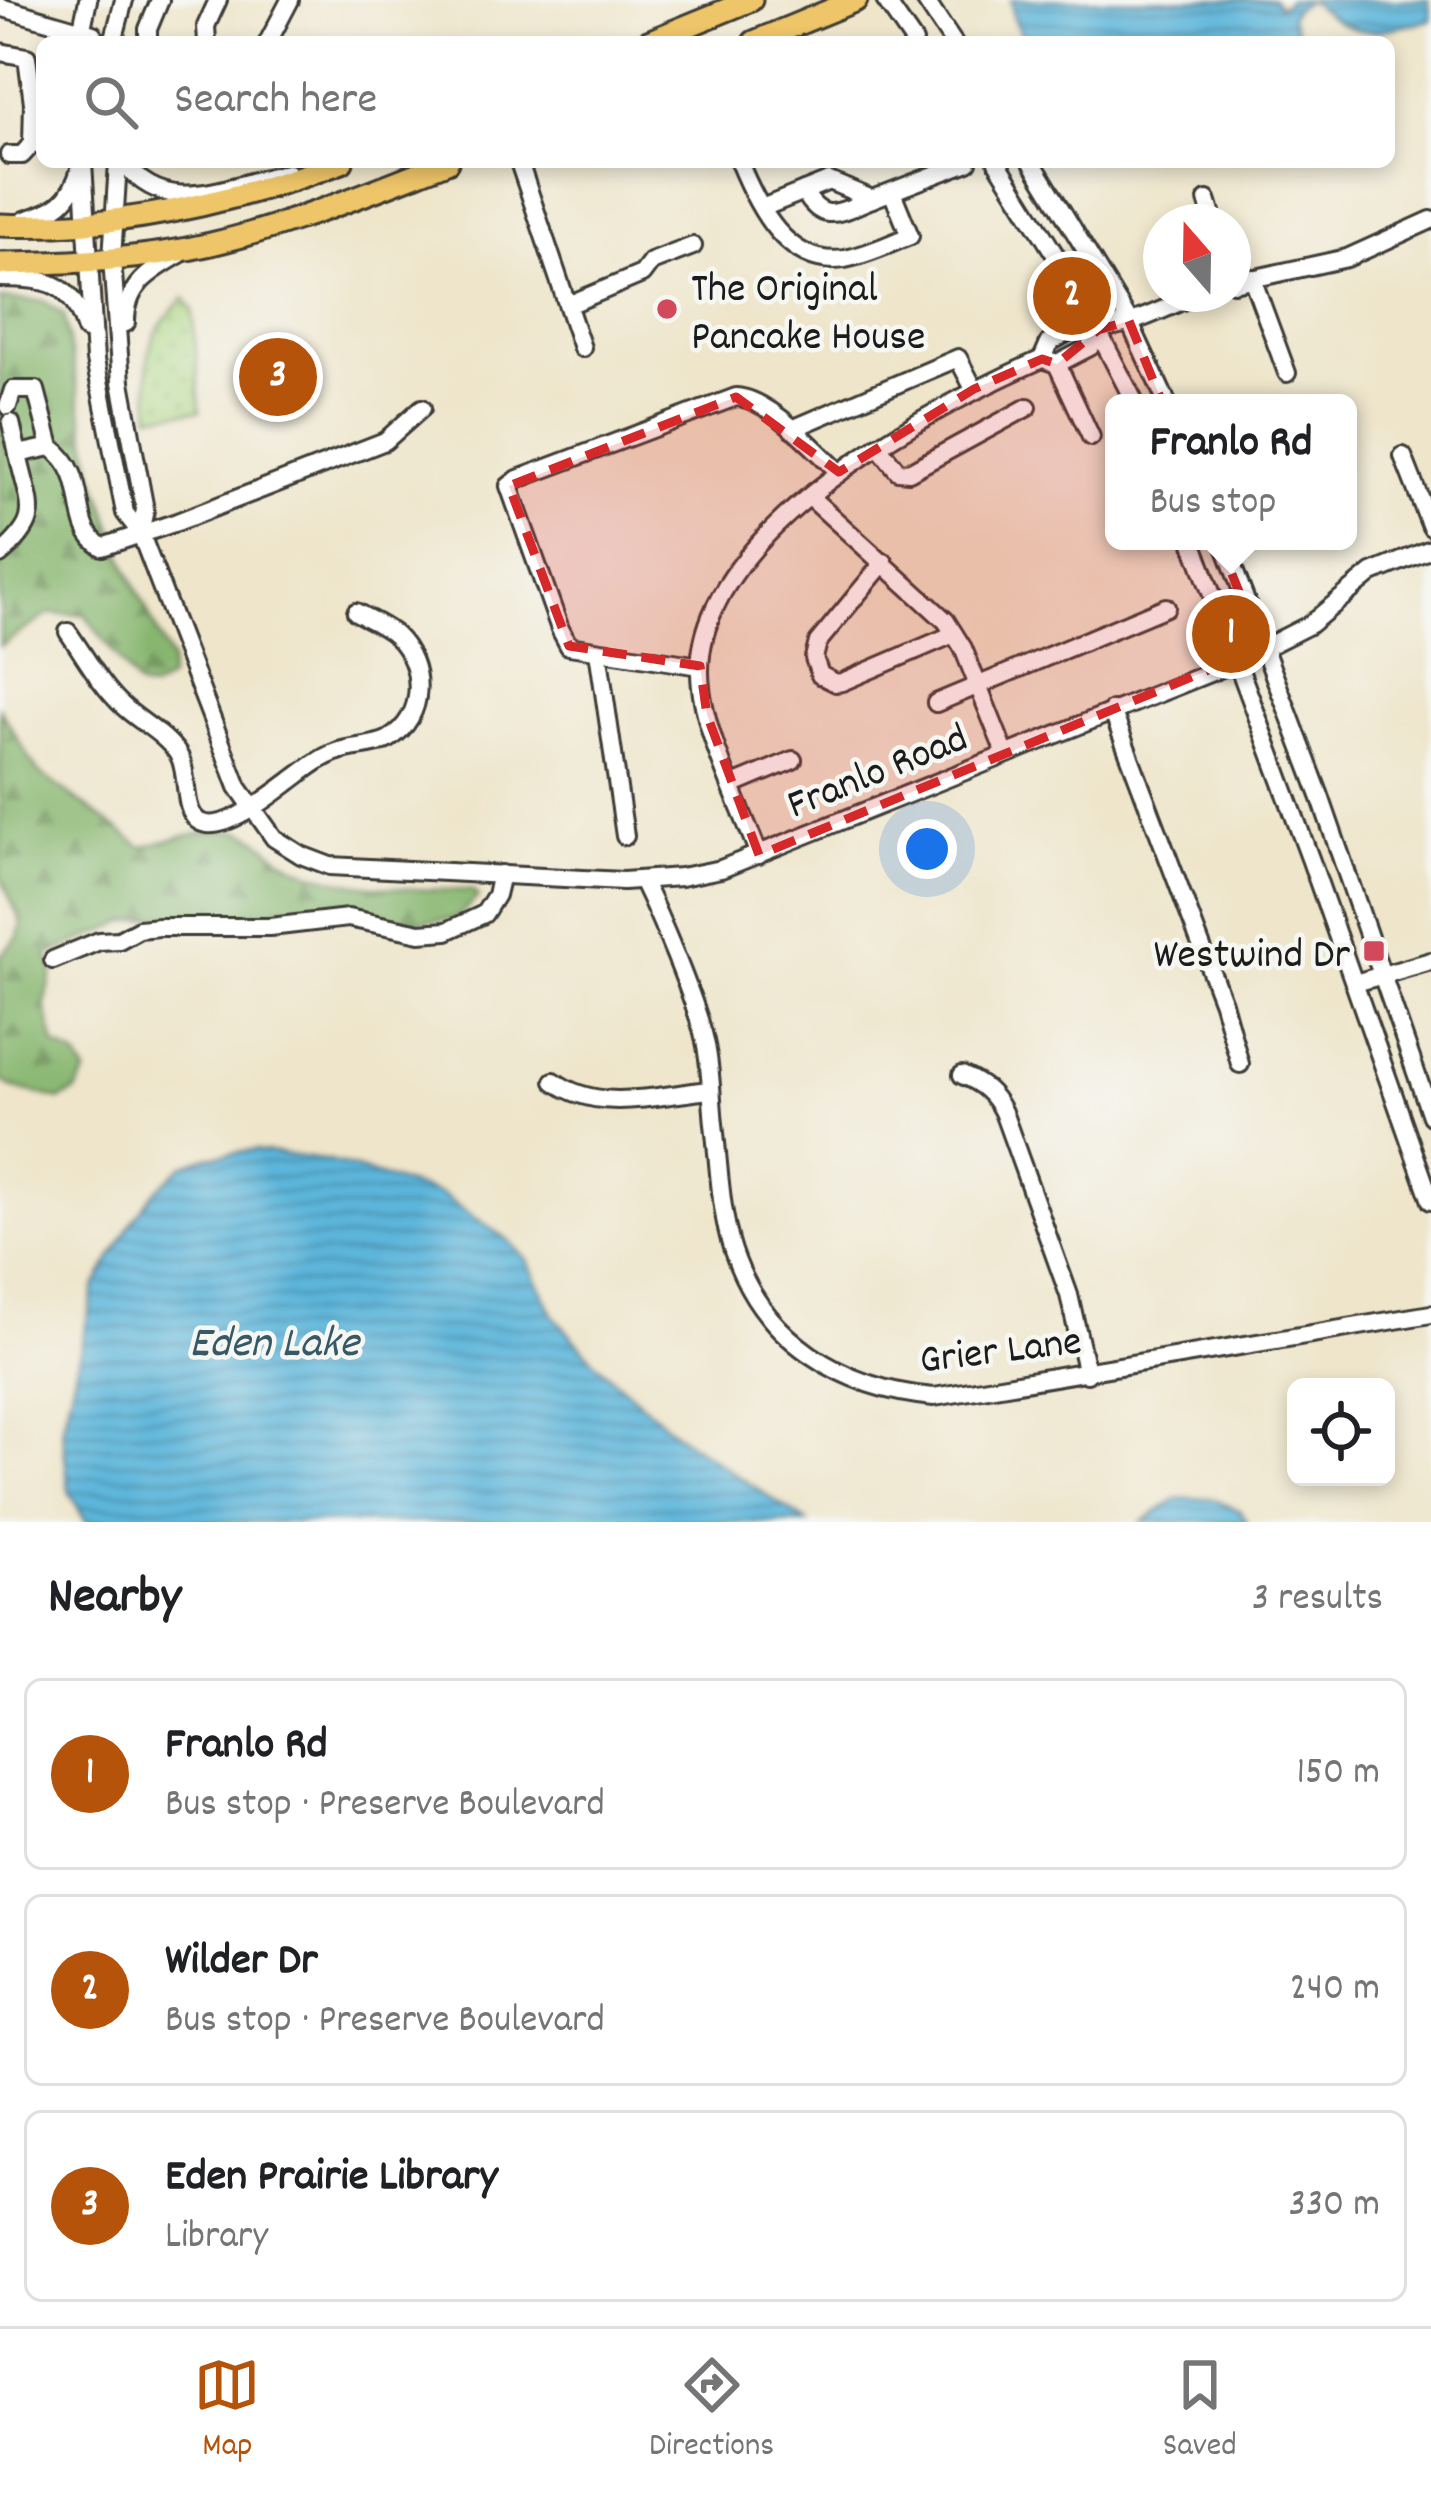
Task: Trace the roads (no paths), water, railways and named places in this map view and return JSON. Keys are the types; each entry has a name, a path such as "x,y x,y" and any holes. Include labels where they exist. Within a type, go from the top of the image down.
{"main road":[{"path":"662,36 751,0"},
{"path":"769,36 856,0"},
{"path":"4,225 117,220 257,192 325,168"},
{"path":"0,264 112,259 192,247 261,231 431,168"}],"street":[{"path":"0,7 80,36 88,0"},
{"path":"115,36 124,0"},
{"path":"207,36 206,26 218,0"},
{"path":"271,36 290,0"},
{"path":"885,0 910,36"},
{"path":"925,0 948,36"},
{"path":"146,36 145,22 158,4"},
{"path":"0,52 27,57 34,136 28,151 9,155"},
{"path":"4,225 62,205 72,194 80,168"},
{"name":"Franlo Road","path":"83,168 95,360 125,513 140,532 214,730 251,809 274,838 330,866 642,880 721,869 1234,662 1309,625 1372,573 1431,549"},
{"name":"Franlo Road","path":"120,168 112,259 121,382 145,510 140,532"},
{"path":"126,168 143,185 170,196 313,168"},
{"path":"521,168 582,348"},
{"path":"742,168 776,230 814,257 845,259 910,236 892,192"},
{"path":"804,190 816,211 841,212 953,168"},
{"path":"1001,168 1098,330 1130,394"},
{"path":"1036,168 1129,321 1163,394"},
{"path":"761,208 829,182 872,199"},
{"path":"1207,200 1208,204"},
{"path":"1251,277 1347,258 1431,220"},
{"path":"568,304 642,274 651,262 693,245"},
{"path":"121,382 129,366 126,308 134,287 150,271 192,247"},
{"path":"0,278 42,279 59,286 80,312 95,360"},
{"path":"1251,305 1287,373"},
{"path":"1091,436 1049,362 1049,343 1079,326 1098,330 1152,312"},
{"path":"793,429 958,358 974,389"},
{"path":"759,855 707,715 700,666 705,635 727,584 767,536 839,472 974,389 1049,362"},
{"path":"0,555 24,535 31,519 10,414 13,390 36,390 51,447 72,467 85,532 102,547 385,441 422,408"},
{"path":"700,666 569,646 509,486 736,397 749,398 793,429 839,472"},
{"path":"878,446 898,471 909,472 1028,406"},
{"path":"18,454 51,447"},
{"path":"1403,455 1431,527"},
{"path":"810,497 930,603 954,634 1005,753"},
{"path":"1195,550 1431,1201"},
{"path":"1226,550 1430,1112 1403,1120"},
{"path":"884,562 818,642 814,658 820,675 842,682 954,634"},
{"path":"936,703 1166,607"},
{"path":"68,632 119,703 176,751 186,773 192,814 201,823 215,824 251,809 336,752 382,742 411,718 418,699 412,662 396,636 356,612"},
{"path":"598,651 625,836"},
{"path":"1112,710 1223,1004 1240,1064"},
{"path":"733,785 793,760"},
{"path":"53,960 99,941 159,927 270,927 348,918 420,933 447,931 484,914 496,895 501,874"},
{"name":"Grier Lane","path":"642,880 704,1035 732,1248 757,1300 793,1344 825,1366 896,1394 934,1397 1431,1314"},
{"path":"1355,983 1431,962"},
{"path":"962,1076 980,1083 1003,1112 1069,1295 1087,1374"},
{"path":"554,1081 568,1092 604,1101 710,1090"}],"water":[{"path":"1011,0 1273,0 1279,7 1289,0 1308,0 1290,17 1298,36 1022,36"},
{"path":"1308,0 1428,0 1431,20 1366,31 1340,23"},
{"name":"Eden Lake","path":"255,1150 329,1161 440,1194 507,1239 527,1260 554,1316 601,1368 680,1437 807,1522 86,1522 69,1491 62,1429 95,1286 133,1220 182,1166 206,1157"},
{"path":"1211,1498 1240,1511 1247,1522 1142,1522 1176,1499"}],"place":[{"name":"Wilder Dr","path":"1072,296"},
{"name":"The Original Pancake House","path":"667,309"},
{"name":"Eden Prairie Library","path":"278,377"},
{"name":"Franlo Rd","path":"1231,634"},
{"name":"Westwind Dr","path":"1374,951"}]}
